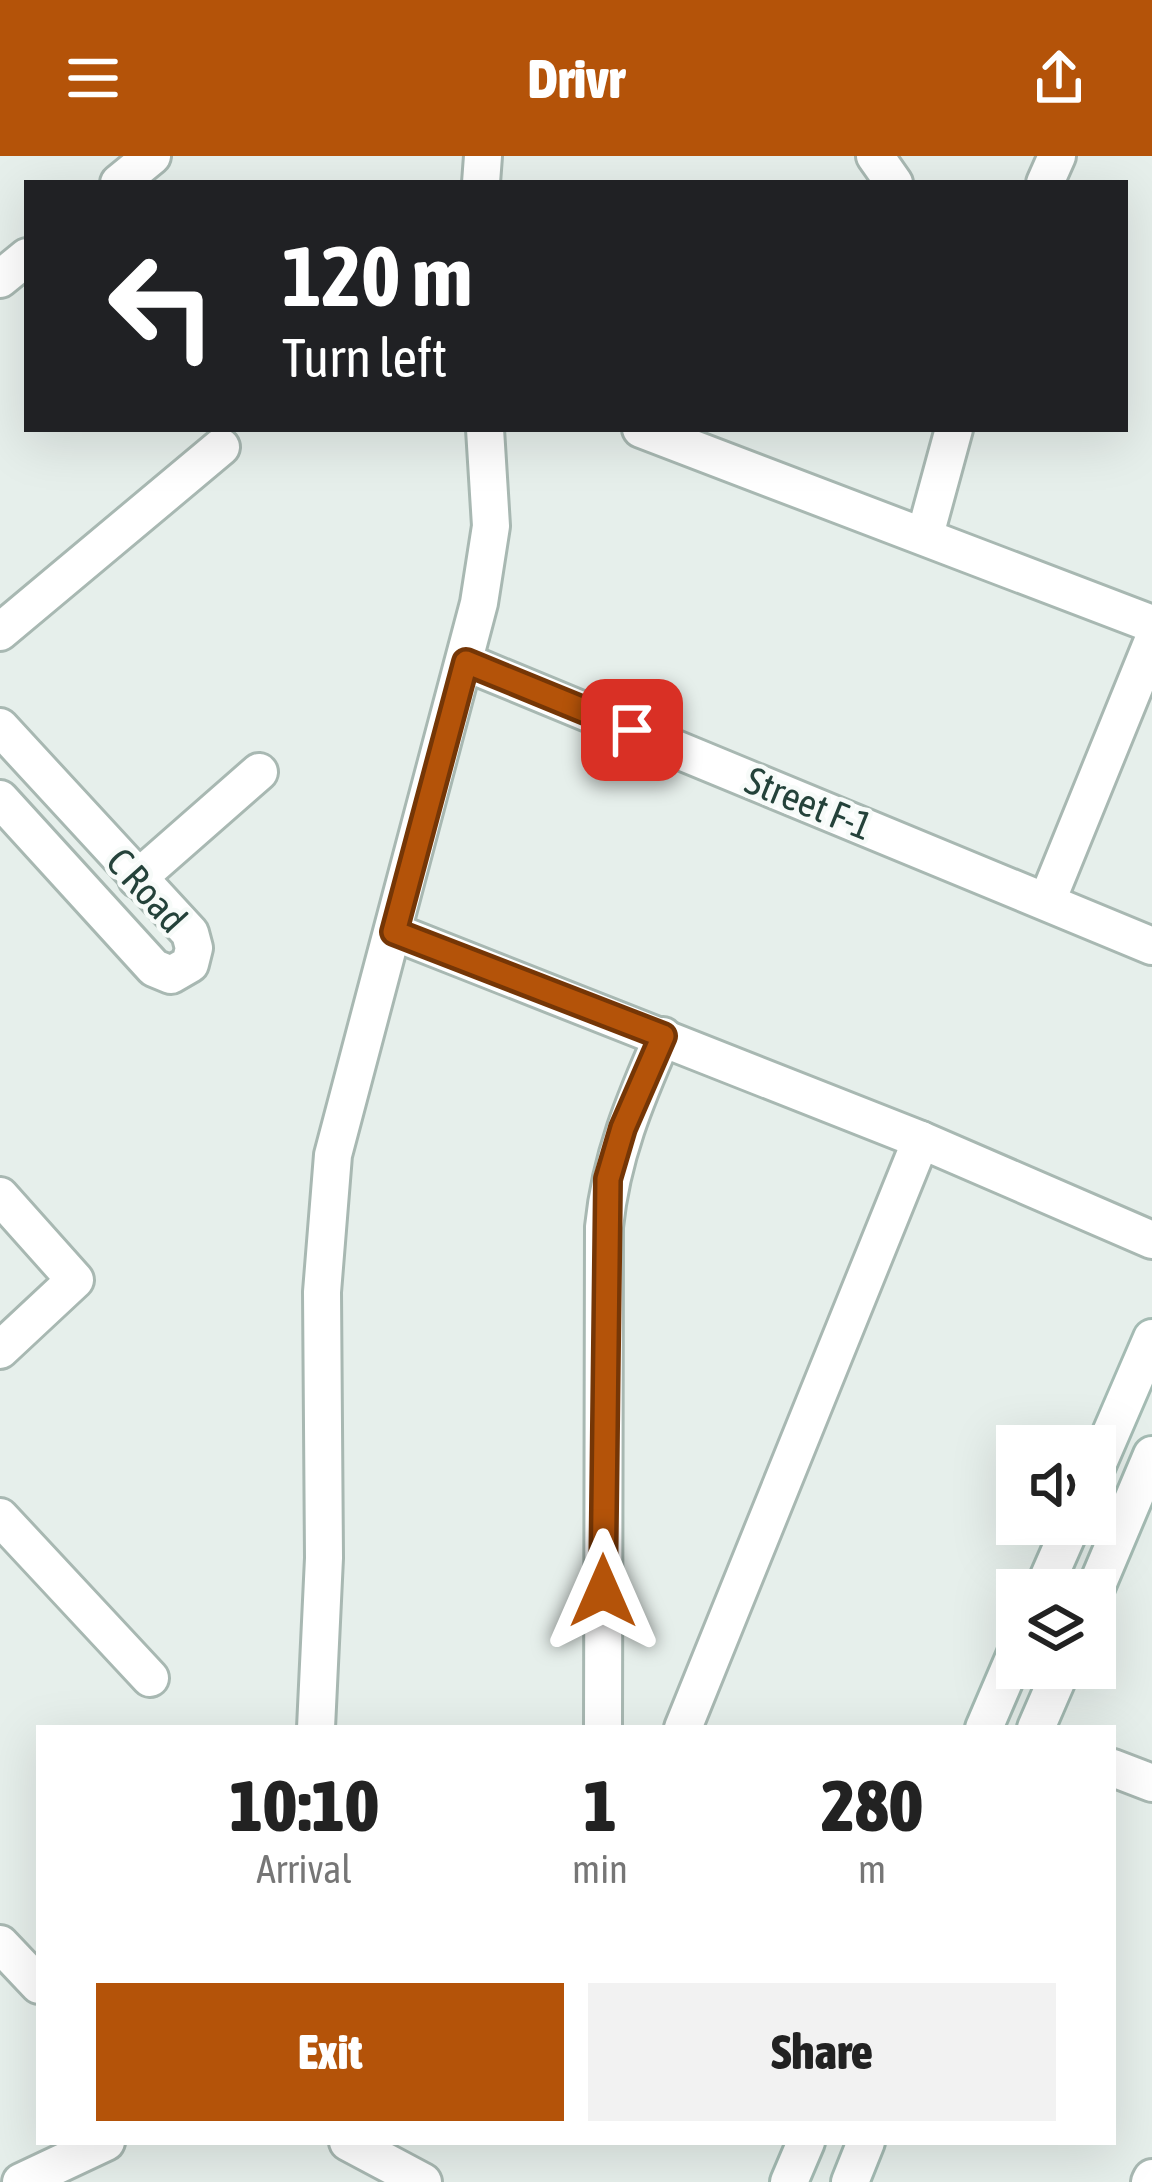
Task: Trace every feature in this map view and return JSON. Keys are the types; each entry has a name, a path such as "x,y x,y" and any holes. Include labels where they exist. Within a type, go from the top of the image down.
{"street":[{"path":"122,180 152,156"},
{"path":"0,279 24,259"},
{"path":"316,1725 324,1558 322,1292 333,1156 466,662 491,526 485,432"},
{"path":"649,432 1152,624"},
{"path":"925,535 953,432"},
{"path":"0,632 221,447"},
{"path":"1047,901 1152,643"},
{"name":"Street F-1","path":"466,662 1152,946"},
{"name":"C Road","path":"0,727 193,939 190,964 180,973 163,974 147,962 0,799"},
{"path":"137,879 259,772"},
{"path":"394,932 921,1140 1152,1240"},
{"path":"603,1725 608,1179 623,1128 663,1036"},
{"path":"684,1725 921,1140"},
{"path":"0,1196 76,1280 0,1350"},
{"path":"1114,1425 1152,1338"},
{"path":"1104,1569 1152,1455"},
{"path":"0,1517 150,1678"},
{"path":"985,1725 1001,1689"},
{"path":"1037,1725 1052,1689"},
{"path":"1116,1769 1152,1783"},
{"path":"0,1944 36,1982"},
{"path":"21,2182 100,2145"},
{"path":"354,2145 423,2182"},
{"path":"789,2182 805,2145"},
{"path":"850,2182 865,2145"}],"route":[{"path":"603,1591 608,1179 623,1128 663,1036 394,932 466,662 632,730"}]}
